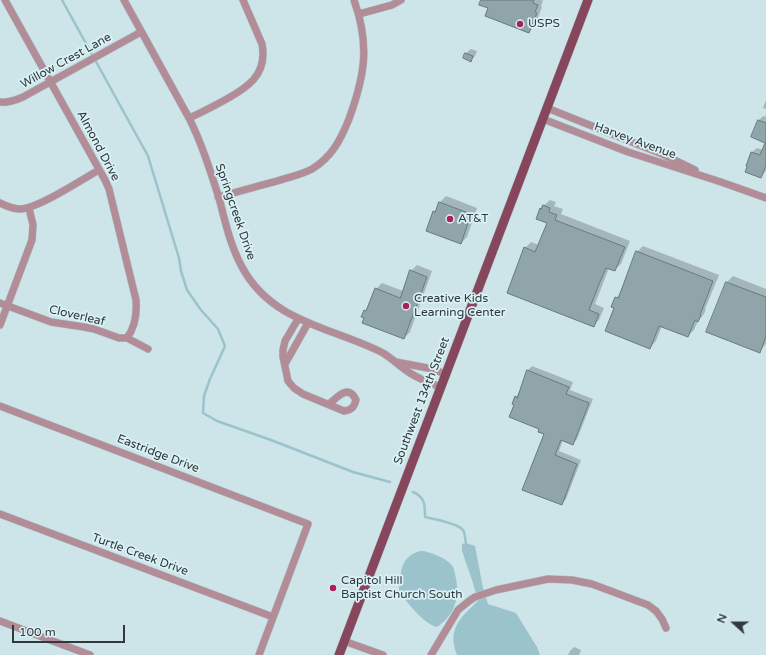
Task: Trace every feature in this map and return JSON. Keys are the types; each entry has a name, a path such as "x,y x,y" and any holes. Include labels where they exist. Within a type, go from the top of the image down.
{"main road":[{"name":"Southwest 134th Street","path":"339,655 588,0"}],"street":[{"name":"Almond Drive","path":"5,0 109,189 137,307 134,324 127,338"},
{"name":"Springcreek Drive","path":"124,0 189,118 202,146 230,238 242,268 259,290 271,302 298,319 373,348 396,362 410,374 440,387"},
{"path":"189,118 246,87 258,73 264,51 243,0"},
{"path":"218,197 306,172 324,161 335,149 343,133 361,84 364,42 359,14 354,0"},
{"path":"359,14 392,5 401,0"},
{"name":"Willow Crest Lane","path":"0,102 5,103 13,101 51,82 141,32"},
{"name":"Harvey Avenue","path":"547,108 662,154 721,182"},
{"name":"Harvey Avenue","path":"543,119 636,154 766,198"},
{"path":"0,203 20,209 29,208 41,203 99,170"},
{"path":"0,325 4,305 32,240 33,225 29,208"},
{"name":"Cloverleaf","path":"4,305 50,322 94,329 119,338 127,338 148,349"},
{"path":"298,319 285,341 282,357 285,364 288,381 294,388 314,400 329,404"},
{"path":"285,364 308,323"},
{"name":"Springcreek Drive","path":"396,362 433,369 445,374"},
{"name":"Eastridge Drive","path":"0,406 308,524 273,617"},
{"name":"Turtle Creek Drive","path":"0,514 273,617"},
{"path":"431,655 458,610 475,597 548,579 572,580 592,584 648,605 662,618 666,628"},
{"path":"259,655 273,617"},
{"path":"0,621 90,655"},
{"path":"344,641 383,655"}],"water":[{"path":"466,543 475,546 483,588 488,604 516,613 537,647 540,655 457,655 454,646 454,638 457,625 478,601 462,551 462,544"},
{"path":"425,551 443,558 451,564 455,572 457,586 456,600 452,612 448,618 437,627 421,617 410,606 399,590 401,571 405,561 409,556"}],"building":[{"name":"USPS","path":"481,0 534,0 533,3 538,5 535,12 537,13 529,33 485,16 488,8 479,5"},
{"path":"465,53 473,56 471,62 463,58"},
{"path":"758,120 766,123 766,166 761,178 745,172 751,152 760,155 765,143 751,137"},
{"name":"AT&T","path":"439,202 471,214 461,244 426,231 433,211 435,212"},
{"path":"543,205 550,208 549,212 557,215 555,220 625,247 615,271 606,268 599,284 589,310 599,314 594,327 507,293 524,247 535,252 547,223 536,219 540,208 541,209"},
{"path":"636,251 713,281 698,322 695,320 688,337 659,326 650,349 605,331 614,308 611,307 615,297 618,298"},
{"name":"Creative Kids Learning Center","path":"410,270 427,277 404,339 362,323 364,318 361,317 364,310 366,311 375,288 400,298"},
{"path":"726,282 766,297 766,336 760,353 706,332"},
{"path":"527,370 569,387 566,394 589,403 573,445 561,440 555,455 577,464 562,505 522,490 544,434 538,432 539,429 509,417 514,405 512,404 515,396 517,398"}],"waterway":[{"path":"62,0 148,156 179,258 181,271 187,290 201,310 218,329 225,346 204,396 203,413 217,421 353,472 390,482"},
{"path":"413,492 420,496 424,502 425,517 456,525 464,531 466,543"}],"place":[{"name":"USPS","path":"520,24"},
{"name":"AT&T","path":"450,219"},
{"name":"Creative Kids Learning Center","path":"406,306"},
{"name":"Capitol Hill Baptist Church South","path":"333,588"}]}
